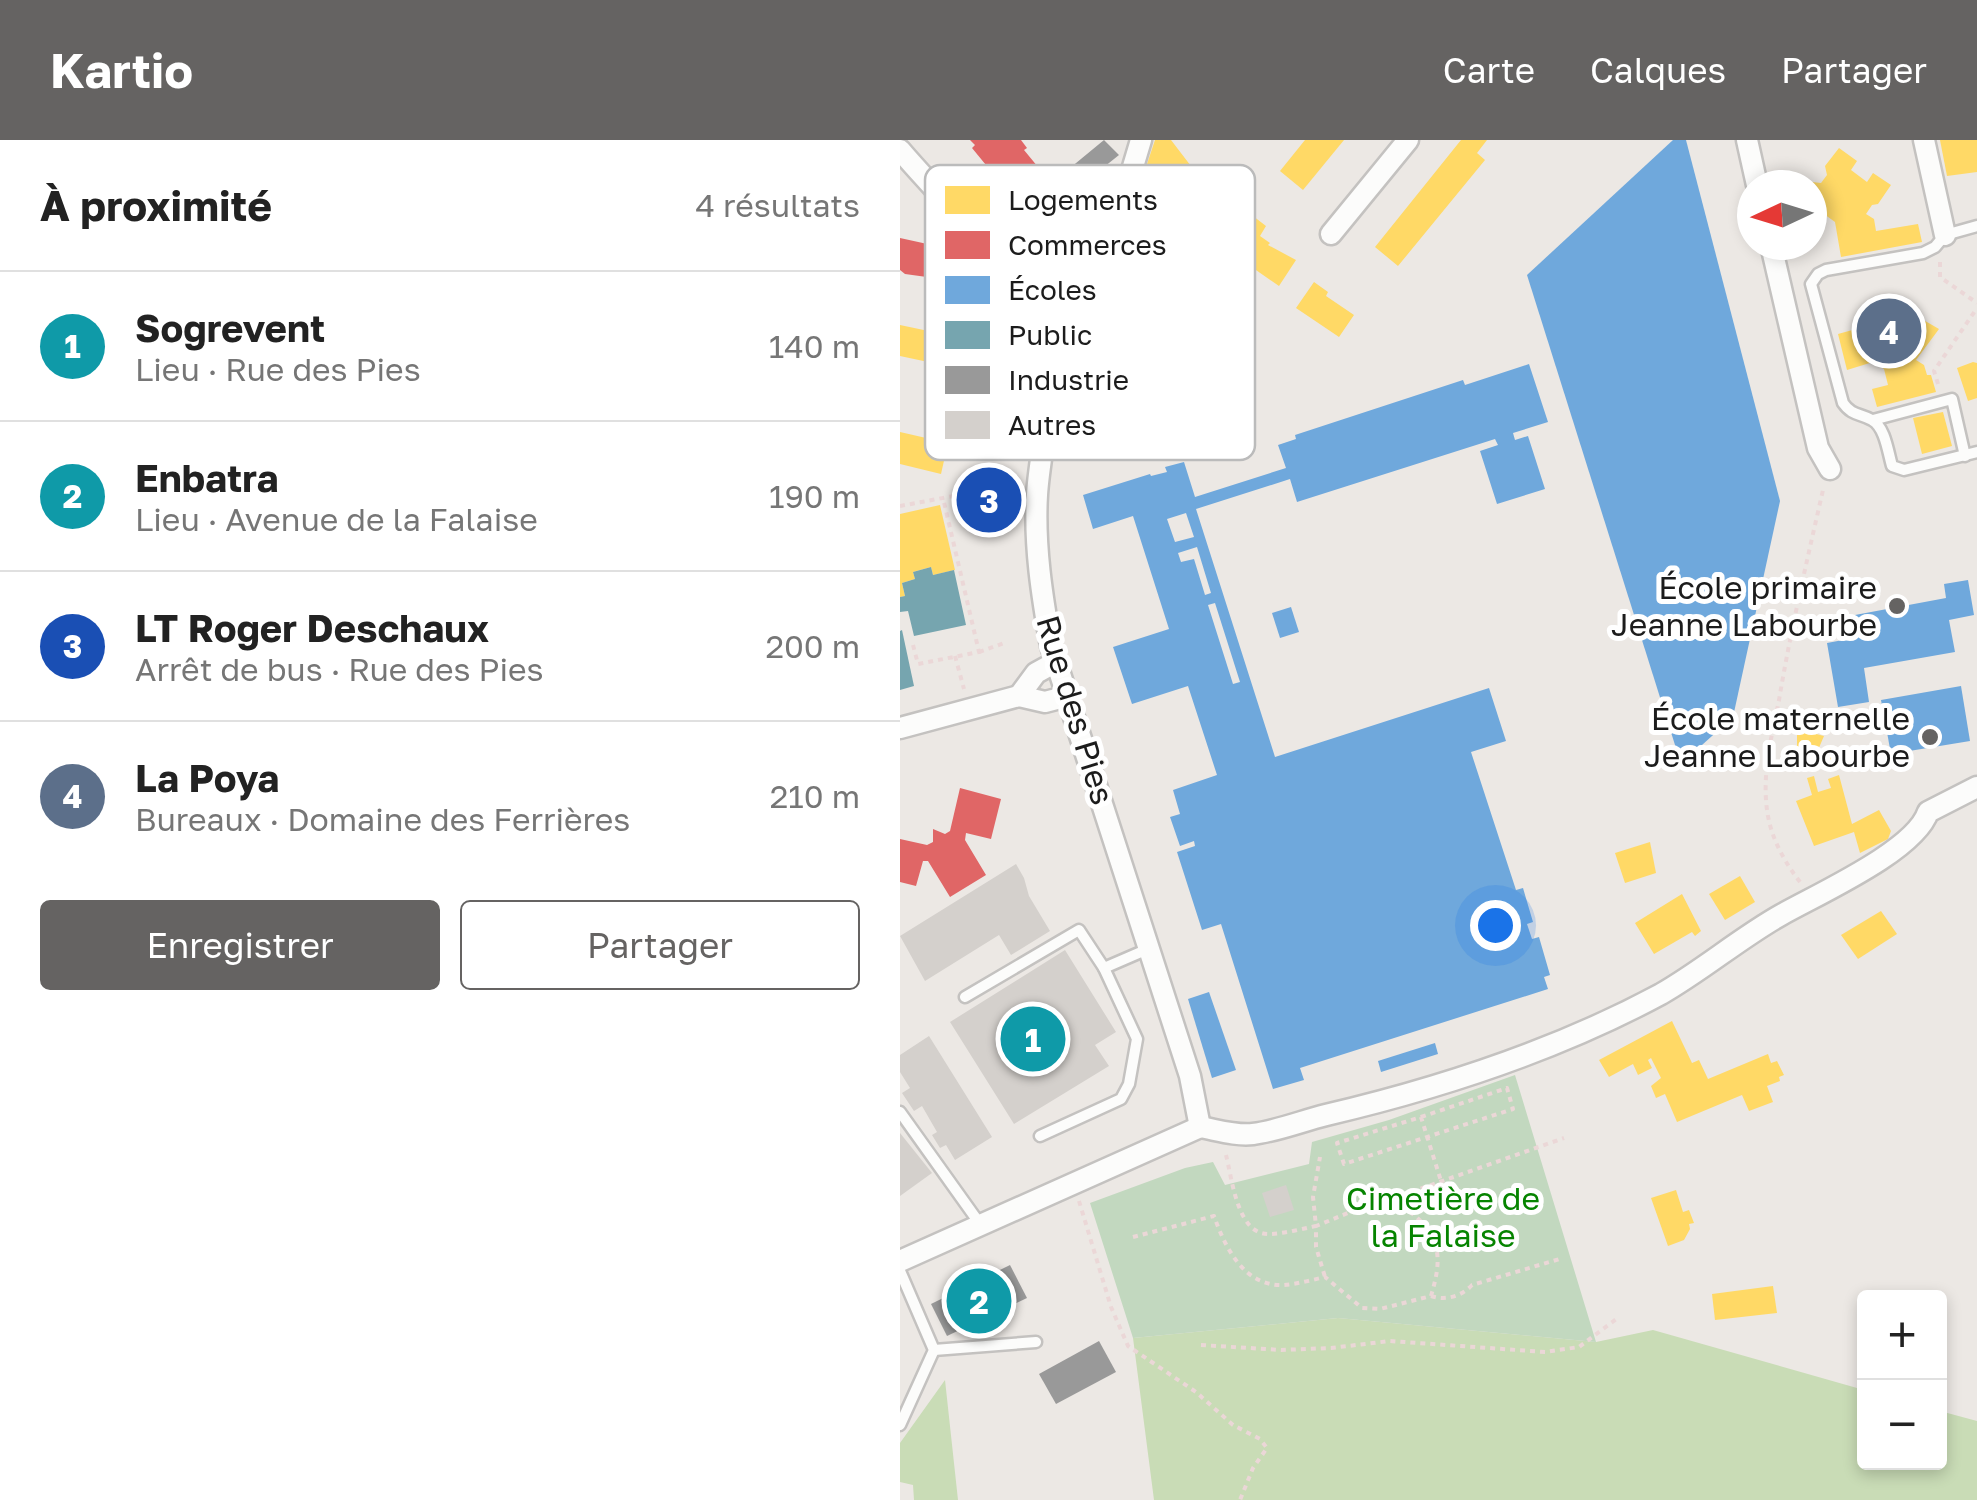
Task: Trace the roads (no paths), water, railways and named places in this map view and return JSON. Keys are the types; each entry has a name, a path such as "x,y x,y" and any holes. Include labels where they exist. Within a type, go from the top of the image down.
{"street":[{"path":"1134,165 1142,140"},
{"path":"1332,234 1408,140"},
{"path":"1747,140 1754,170"},
{"path":"1924,140 1940,241"},
{"name":"Rue des Pies","path":"900,150 925,179"},
{"path":"1774,260 1827,480"},
{"name":"Rue des Pies","path":"1040,460 1037,498 1042,599 1056,662 1190,1076 1200,1127"},
{"path":"1020,696 1036,673 1056,662"},
{"path":"900,728 1020,696 1045,702 1068,696"},
{"path":"900,1261 1200,1127 1250,1134 1404,1096 1568,1038 1660,994 1720,958 1769,922 1910,839 1928,812 1977,787"}],"lane":[{"path":"1873,420 1897,470 1971,454 1952,399 1873,420 1856,415 1843,404 1811,284 1826,270 1923,252 1977,226"},
{"path":"965,997 1079,930 1104,968 1137,1038 1129,1084 1120,1099 1040,1136"},
{"path":"1104,968 1148,949"},
{"path":"900,1112 980,1224"},
{"path":"900,1271 934,1350 900,1424"},
{"path":"934,1350 1036,1342"}],"place":[{"name":"La Poya","path":"1889,331"},
{"name":"LT Roger Deschaux","path":"989,500"},
{"name":"École primaire Jeanne Labourbe","path":"1897,606"},
{"name":"École maternelle Jeanne Labourbe","path":"1930,737"},
{"name":"Sogrevent","path":"1033,1039"},
{"name":"Enbatra","path":"979,1301"}],"park label":[{"name":"Cimetière de la Falaise","path":"1443,1218"}]}
